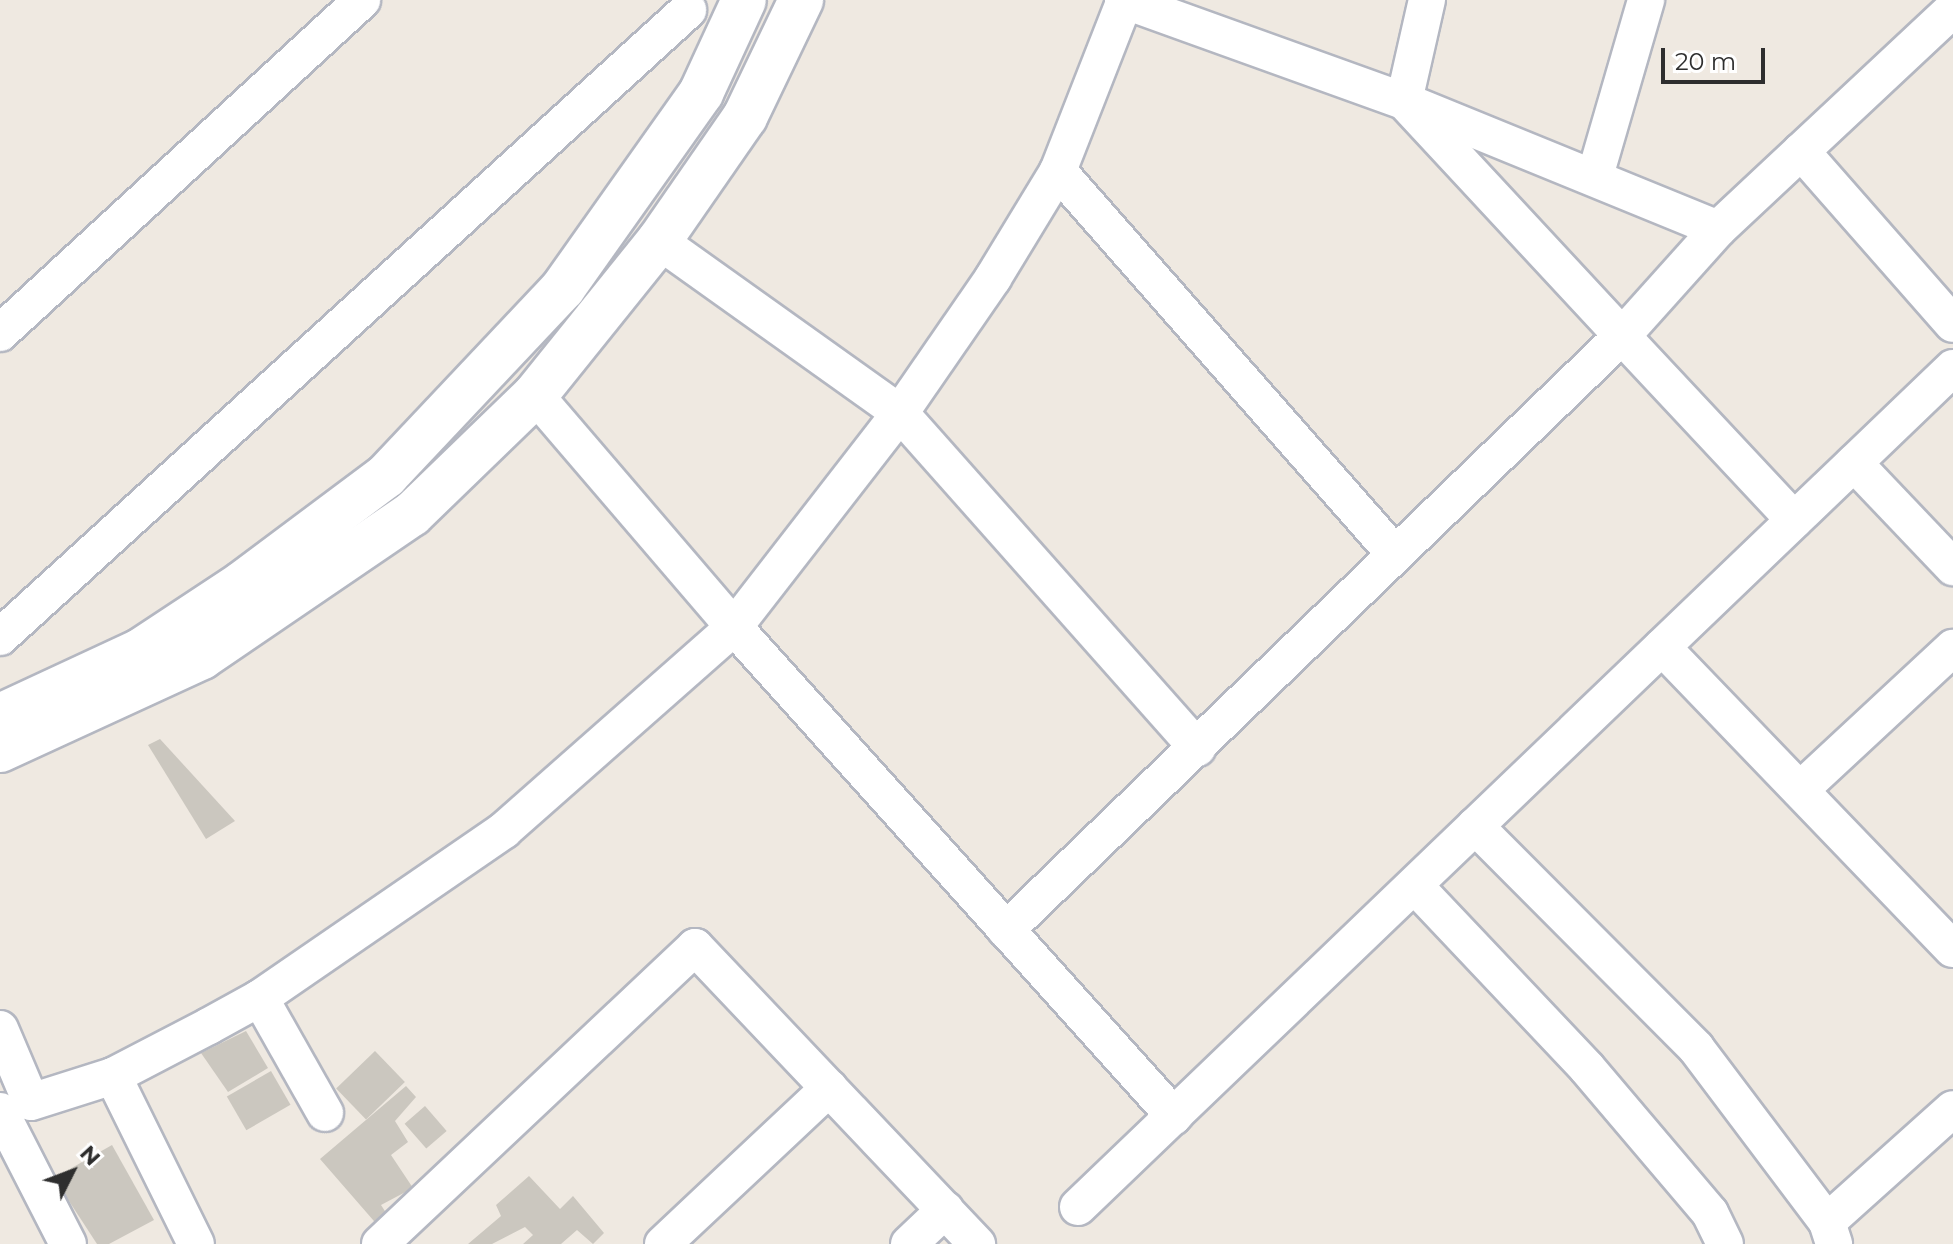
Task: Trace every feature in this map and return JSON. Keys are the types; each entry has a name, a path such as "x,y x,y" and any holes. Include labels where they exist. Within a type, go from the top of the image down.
{"street":[{"path":"1,330 362,0"},
{"path":"0,716 140,651 243,583 386,476 563,288 701,93 724,49 744,0"},
{"path":"0,750 202,657 412,514 535,395 659,241 745,117 801,0"},
{"path":"0,1029 31,1102 113,1076 260,998 504,830 734,627 900,413 1058,171 1124,0 1404,101 1595,176 1718,229"},
{"path":"1404,101 1427,0"},
{"path":"1595,176 1646,0"},
{"path":"0,637 683,5 724,49"},
{"path":"1006,930 1622,336 1718,229 1947,10"},
{"path":"701,93 745,117"},
{"path":"1404,101 1794,520"},
{"path":"1801,151 1953,324"},
{"path":"1058,171 1394,553"},
{"path":"659,241 900,413 1197,748"},
{"path":"1078,1207 1953,368"},
{"path":"535,395 734,627 1174,1116"},
{"path":"1854,463 1953,567"},
{"path":"1662,647 1953,949"},
{"path":"1800,790 1953,648"},
{"path":"1475,826 1696,1048 1830,1233 1953,1109"},
{"path":"1415,886 1587,1068 1710,1213 1725,1244"},
{"path":"380,1244 695,947 977,1244"},
{"path":"260,998 325,1113"},
{"path":"113,1076 196,1244"},
{"path":"663,1244 829,1088"},
{"path":"0,1111 68,1244"},
{"path":"909,1244 945,1210"}],"building":[{"path":"160,739 235,821 206,839 148,745"},
{"path":"246,1031 268,1068 228,1092 201,1053"},
{"path":"375,1051 405,1082 366,1119 336,1089"},
{"path":"271,1071 290,1105 246,1130 227,1096"},
{"path":"406,1086 416,1097 395,1121 408,1142 391,1155 413,1188 381,1205 390,1219 380,1228 320,1159"},
{"path":"425,1106 447,1131 426,1149 405,1124"},
{"path":"112,1145 154,1220 109,1244 97,1244 54,1178"},
{"path":"529,1176 560,1209 573,1196 604,1233 593,1244 577,1230 561,1244 523,1244 533,1235 525,1227 492,1244 468,1244 501,1216 496,1205"}]}
